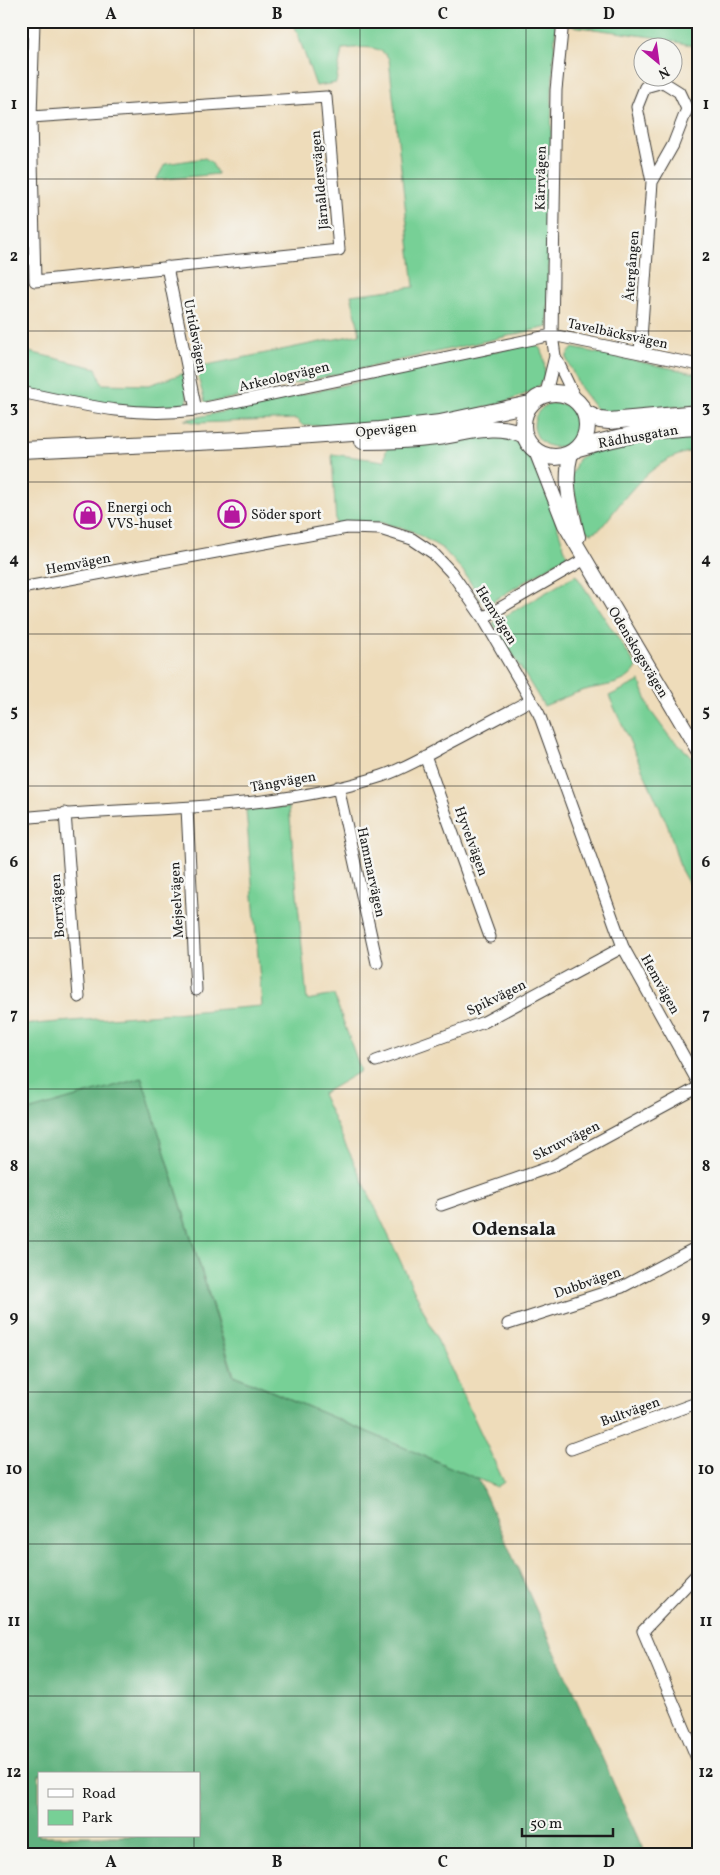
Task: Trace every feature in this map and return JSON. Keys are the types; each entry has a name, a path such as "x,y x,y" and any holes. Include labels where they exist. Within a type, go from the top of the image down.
{"main road":[{"path":"546,393 562,393 576,400 585,414 586,433 574,450 554,457 536,451 524,435 522,421 530,404 546,393"},
{"name":"Opevägen","path":"21,450 240,440 440,423 530,404"},
{"name":"Rådhusgatan","path":"585,414 600,420 609,420 699,413"},
{"name":"Opevägen","path":"240,440 382,441 437,437 496,427 524,435"},
{"name":"Rådhusgatan","path":"574,450 664,428 699,427"}],"street":[{"path":"31,117 34,21"},
{"name":"Kärrvägen","path":"552,335 556,90 563,21"},
{"name":"Återgången","path":"640,353 652,182 636,107 645,87 664,82 679,92 687,109 673,145 652,182"},
{"name":"Järnåldersvägen","path":"326,97 339,250 35,281 31,117 326,97"},
{"name":"Urtidsvägen","path":"167,267 196,410"},
{"name":"Tavelbäcksvägen","path":"576,400 555,356 552,335 699,365"},
{"name":"Arkeologvägen","path":"21,392 112,411 163,414 196,410 552,335"},
{"name":"Tavelbäcksvägen","path":"546,393 555,356"},
{"name":"Odenskogsvägen","path":"574,450 566,474 566,488 582,554"},
{"name":"Odenskogsvägen","path":"536,451 565,525 699,752"},
{"name":"Hemvägen","path":"21,588 347,528 380,529 412,539 433,553 450,572 483,618 539,714 623,947 699,1085"},
{"path":"483,618 582,554"},
{"name":"Tångvägen","path":"21,818 65,813 187,808 266,801 382,776 425,756 531,700"},
{"name":"Hyvelvägen","path":"425,756 490,937"},
{"name":"Hammarvägen","path":"338,786 376,963"},
{"name":"Mejselvägen","path":"187,808 196,990"},
{"name":"Borrvägen","path":"65,813 79,997"},
{"name":"Spikvägen","path":"376,1061 484,1022 623,947"},
{"name":"Skruvvägen","path":"441,1205 553,1166 699,1085"},
{"name":"Dubbvägen","path":"508,1324 622,1287 699,1246"},
{"name":"Bultvägen","path":"571,1448 699,1402"},
{"path":"699,1572 643,1630 699,1763"}],"green space":[{"path":"293,21 556,21 552,92 548,327 214,402 205,402 196,370 202,366 360,334 351,295 414,287 389,59 385,54 374,49 342,49 336,83 316,86"},
{"path":"566,21 699,21 699,47 682,43 682,38 659,38 565,25"},
{"path":"205,158 211,162 218,174 156,180 165,164"},
{"path":"533,343 542,350 544,358 545,372 540,384 530,392 513,399 470,411 406,422 369,425 303,426 296,419 198,423 185,420"},
{"path":"573,348 699,374 699,406 650,408 610,414 597,410 580,388 567,360 567,355"},
{"path":"21,350 96,368 102,384 149,385 185,373 188,405 163,414 21,392"},
{"path":"560,403 572,409 577,416 577,434 572,441 565,446 552,447 544,444 537,437 534,421 537,413 544,406"},
{"path":"699,432 699,450 682,454 654,468 631,490 601,528 592,533 583,529 571,477 578,459 591,451 624,441"},
{"path":"493,435 512,439 527,453 541,480 567,556 485,606 463,571 443,549 412,531 379,522 336,525 332,454 384,461 387,446"},
{"path":"576,575 637,667 627,678 614,684 592,688 544,706 493,623"},
{"path":"640,681 650,710 669,736 689,754 699,772 699,902 681,870 668,826 609,696"},
{"path":"289,807 307,1000 334,995 361,1071 322,1094 504,1482 497,1487 234,1375 142,1078 21,1113 21,1025 262,1006 246,810"},
{"path":"142,1078 233,1375 478,1479 645,1854 21,1854 21,1113"}],"place":[{"name":"Söder sport","path":"232,514"},
{"name":"Energi och VVS-huset","path":"88,515"}],"district":[{"name":"Odensala","path":"514,1228"}]}
